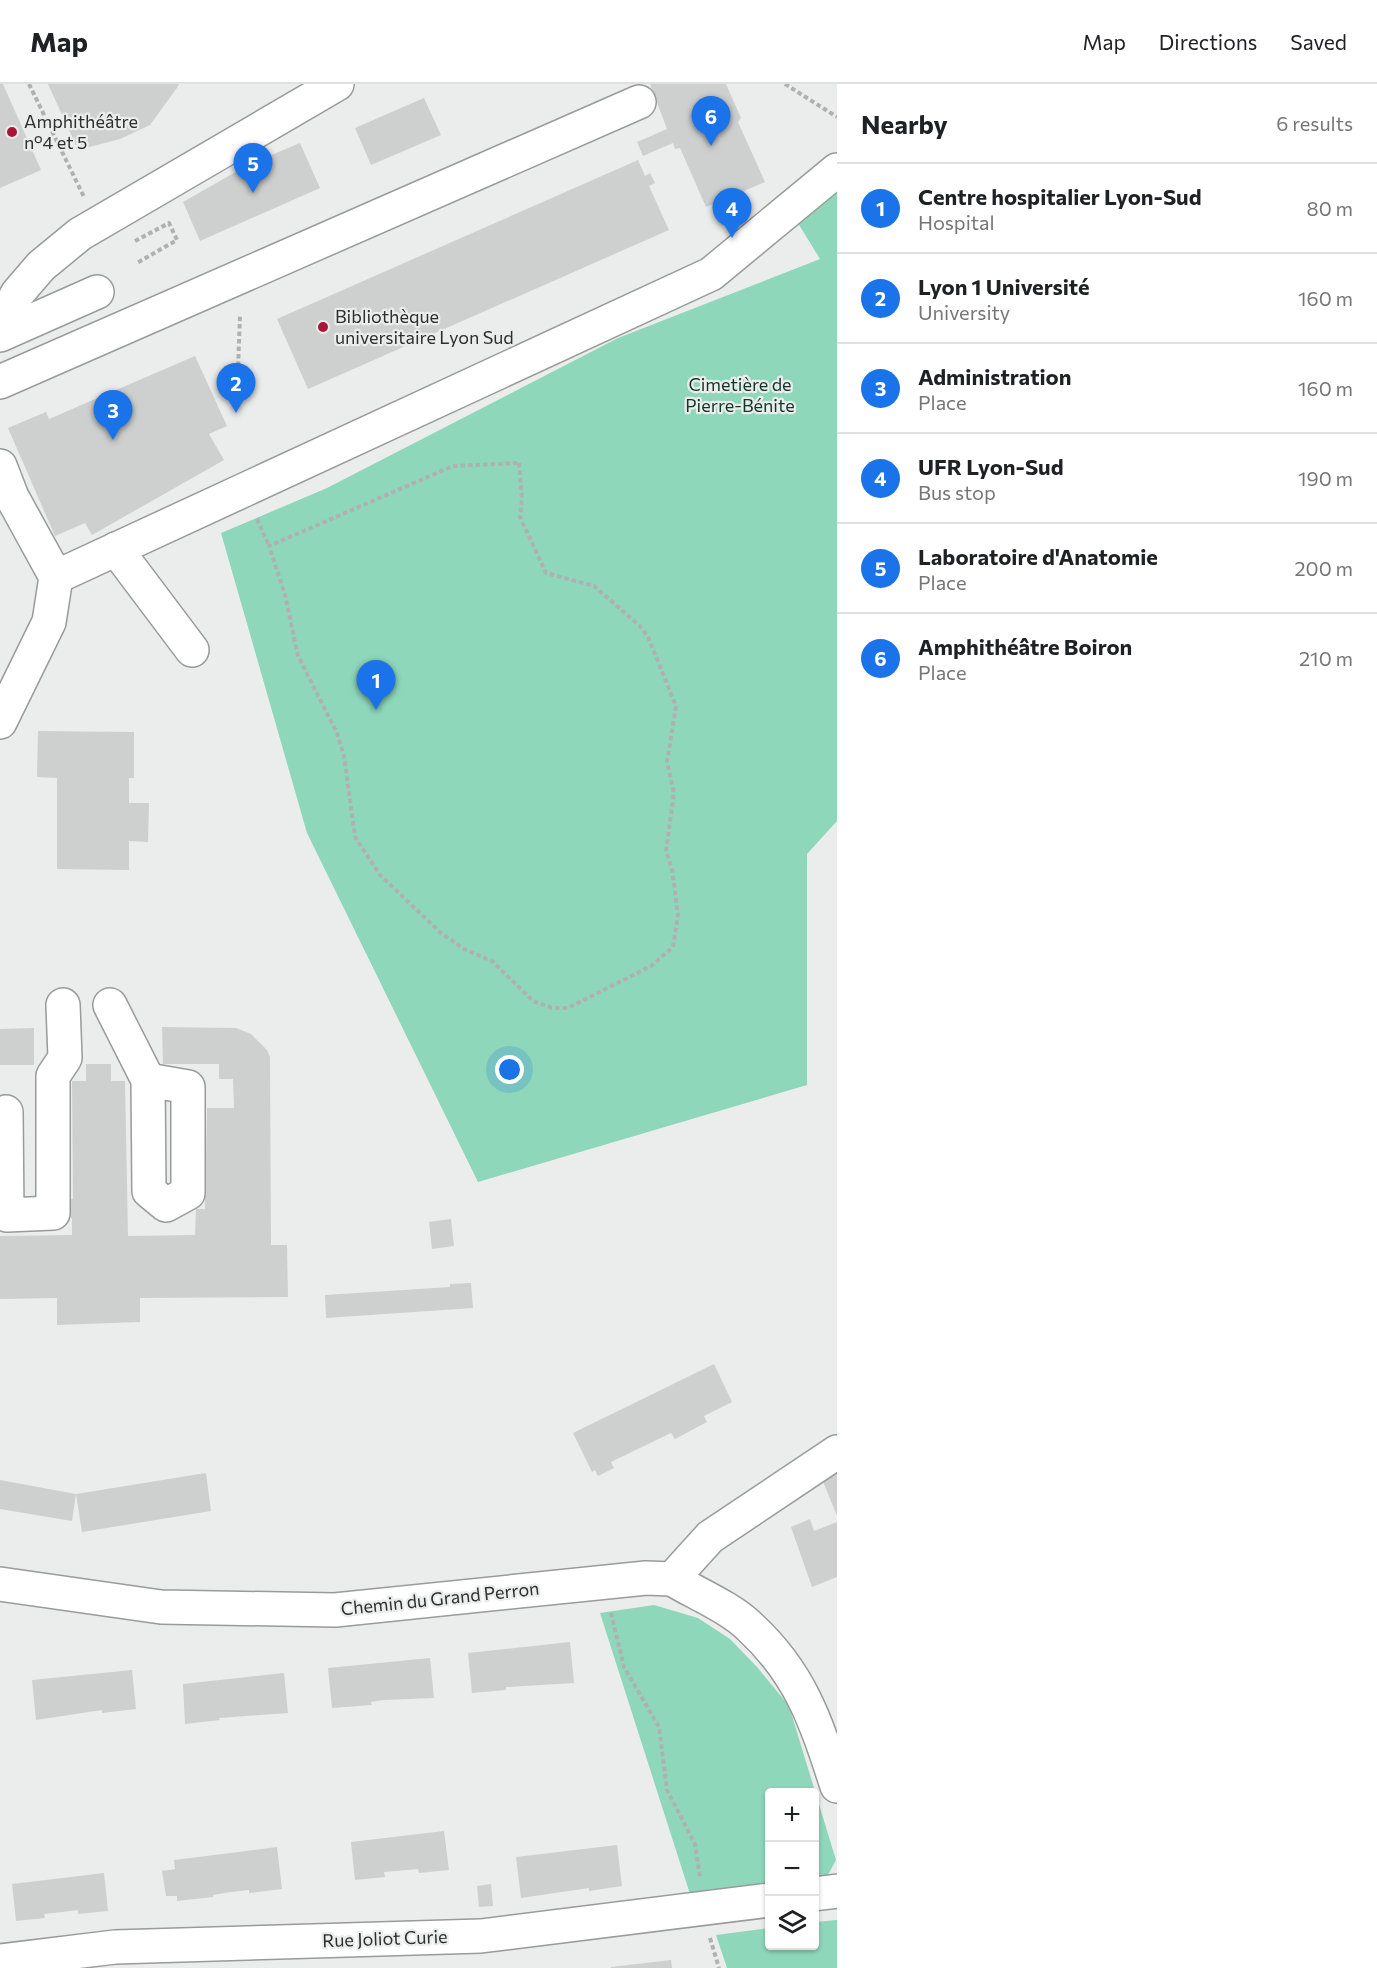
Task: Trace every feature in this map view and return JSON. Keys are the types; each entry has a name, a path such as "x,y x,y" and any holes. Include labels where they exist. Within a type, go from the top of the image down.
{"street":[{"path":"0,329 23,287 41,266 80,234 337,84"},
{"path":"0,382 639,102"},
{"path":"56,577 711,274 837,170"},
{"path":"0,335 97,292"},
{"path":"0,466 12,496 56,577 49,622 0,722"},
{"path":"116,549 192,650"},
{"path":"6,1112 7,1215 53,1213 52,1076 64,1058 63,1005"},
{"path":"110,1005 148,1080"},
{"path":"837,1452 710,1537 672,1579 749,1625 788,1668 814,1716 837,1786"},
{"name":"Chemin du Grand Perron","path":"0,1584 161,1607 335,1610 646,1578 672,1579"},
{"path":"819,1893 837,1891"},
{"name":"Rue Joliot Curie","path":"0,1960 115,1947 482,1936 765,1901"}],"path":[{"path":"29,84 87,203"},
{"path":"785,84 837,119"},
{"path":"132,242 168,223 177,240 137,263"},
{"path":"237,396 240,315"},
{"path":"519,463 522,499 520,517 546,573 594,586 640,626 648,637 676,706 667,762 674,794 666,851 672,869 678,915 673,947 651,966 568,1008 552,1008 533,1001 506,972 492,961 464,949 421,915 380,875 355,837 344,756 337,732 298,656 285,595 269,546 453,466 519,463"},
{"path":"609,1603 624,1667 659,1727 667,1790 695,1844 705,1908 719,1968"}],"green space":[{"name":"Cimetière de Pierre-Bénite","path":"837,181 837,821 807,854 807,1085 478,1182 307,833 221,533 327,488 618,338 820,259 793,215"},
{"path":"654,1605 698,1618 730,1639 789,1706 814,1788 765,1788 765,1885 690,1894 600,1613"},
{"path":"819,1804 836,1860 827,1877 819,1878"},
{"path":"837,1920 837,1968 727,1968 716,1935 765,1929 765,1950 819,1950 819,1922"}],"building":[{"name":"Amphithéâtre n°4 et 5","path":"0,84 3,84 41,170 0,188"},
{"path":"48,84 179,85 150,125 120,139 78,150"},
{"path":"650,84 726,84 741,118 738,122 765,182 706,207 680,148 675,149 673,143 643,156 637,142 667,129"},
{"path":"424,98 441,135 371,165 355,128"},
{"path":"300,143 320,188 200,241 183,202 248,165"},
{"path":"638,160 645,176 650,173 655,183 649,186 669,230 308,389 277,319"},
{"path":"195,356 227,426 209,434 224,460 92,535 85,523 55,536 8,428 46,412 49,419"},
{"path":"38,731 134,732 134,778 129,778 129,803 149,803 148,842 129,841 129,870 57,869 57,778 37,777"},
{"path":"162,1027 236,1028 251,1034 267,1050 270,1057 271,1245 287,1245 288,1297 140,1298 140,1322 57,1325 57,1298 0,1299 0,1236 72,1235 72,1218 60,1219 61,1201 73,1199 72,1081 86,1081 86,1064 111,1064 111,1081 125,1081 128,1236 195,1235 196,1209 205,1209 207,1108 234,1108 233,1079 219,1079 219,1064 163,1064"},
{"path":"34,1028 34,1065 0,1065 0,1029"},
{"path":"451,1219 454,1246 432,1249 429,1222"},
{"path":"471,1283 473,1308 326,1318 325,1295 450,1287 450,1284"},
{"path":"714,1364 732,1402 704,1416 707,1422 675,1439 671,1433 611,1462 614,1468 598,1476 595,1470 592,1472 573,1433"},
{"path":"837,1469 837,1516 822,1479"},
{"path":"206,1473 211,1511 82,1532 76,1494"},
{"path":"0,1480 76,1494 72,1521 0,1509"},
{"path":"810,1519 814,1531 837,1522 837,1577 812,1587 791,1527"},
{"path":"570,1642 574,1683 506,1687 506,1690 472,1693 468,1653"},
{"path":"430,1658 434,1698 384,1700 371,1702 372,1705 332,1708 328,1668"},
{"path":"132,1670 136,1709 102,1713 102,1710 36,1720 32,1680"},
{"path":"284,1673 288,1713 219,1718 220,1720 185,1724 183,1684"},
{"path":"444,1831 449,1870 419,1873 418,1869 384,1872 385,1877 355,1880 351,1842"},
{"path":"617,1845 622,1886 589,1891 589,1888 521,1898 516,1857"},
{"path":"277,1847 282,1889 249,1893 249,1890 231,1892 213,1895 213,1897 177,1901 177,1896 166,1896 162,1871 175,1869 174,1860"},
{"path":"104,1873 108,1911 78,1914 78,1910 44,1914 45,1918 16,1921 12,1884"},
{"path":"491,1884 493,1906 479,1907 477,1886"},
{"path":"671,1960 672,1968 611,1968 611,1967"}],"place":[{"name":"Amphithéâtre n°4 et 5","path":"12,132"},
{"name":"Amphithéâtre Boiron","path":"711,146"},
{"name":"Laboratoire d'Anatomie","path":"253,193"},
{"name":"UFR Lyon-Sud","path":"732,238"},
{"name":"Bibliothèque universitaire Lyon Sud","path":"323,327"},
{"name":"Lyon 1 Université","path":"236,413"},
{"name":"Administration","path":"113,440"},
{"name":"Centre hospitalier Lyon-Sud","path":"376,710"}]}
